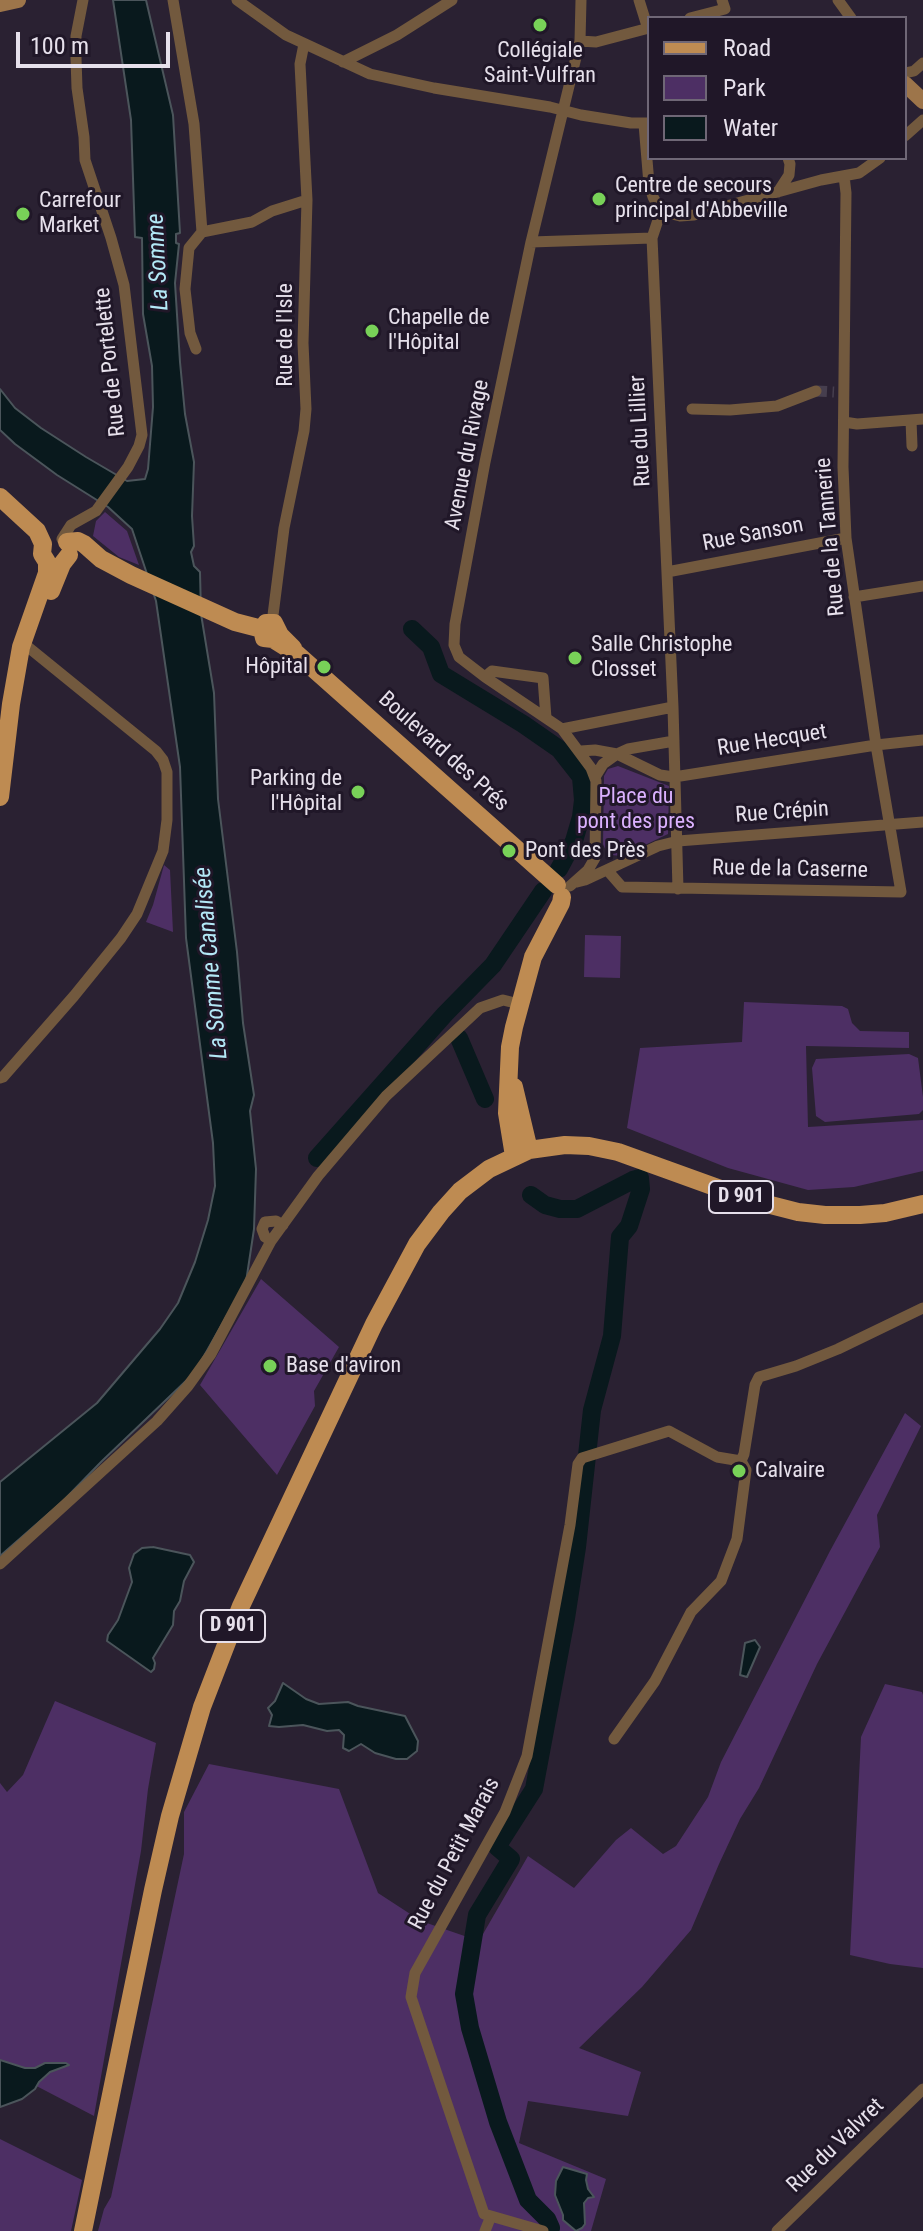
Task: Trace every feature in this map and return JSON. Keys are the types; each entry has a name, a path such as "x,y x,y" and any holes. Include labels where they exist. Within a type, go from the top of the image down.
{"main road":[{"name":"Boulevard des Prés","path":"0,497 61,548 101,559 248,627 271,630 566,888"},
{"path":"0,797 16,670 46,580 61,548"},
{"path":"522,1153 507,1113 510,1047 533,957 566,888"},
{"path":"510,1074 522,1116 522,1153"},
{"path":"522,1116 544,1135 565,1145"},
{"name":"D 901","path":"83,2231 170,1816 217,1663 374,1324 406,1263 441,1212 460,1191 489,1169 522,1153 565,1145 618,1152 751,1200 798,1212 860,1215 923,1204"}],"street":[{"path":"0,4 18,0"},
{"name":"Rue de Portelette","path":"61,548 85,531 93,513 128,467 142,435 124,285 85,160 77,88 76,36 83,0"},
{"path":"173,0 194,124 202,232"},
{"path":"237,0 286,35 370,74 434,88 646,123 647,143"},
{"path":"343,62 397,35 452,0"},
{"name":"Avenue du Rivage","path":"581,0 580,41 531,242 485,462 455,624 454,645 459,657 562,729 581,751 595,777"},
{"path":"639,0 647,25"},
{"path":"698,16 725,9 722,0"},
{"path":"580,41 596,42 647,28"},
{"name":"Rue de l'Isle","path":"271,630 284,528 306,409 303,343 307,200 300,64 304,44"},
{"path":"907,86 923,101"},
{"path":"907,134 923,120"},
{"path":"648,160 649,184 661,211 680,216 859,173 877,160"},
{"path":"778,192 789,175 789,161"},
{"path":"789,161 802,174 818,181"},
{"name":"Rue de la Tannerie","path":"844,176 839,392 844,422 846,538 901,892"},
{"path":"196,349 190,333 185,289 189,248 202,232 252,222 272,211 307,200"},
{"name":"Rue du Lillier","path":"661,211 652,238 678,889"},
{"path":"531,242 652,238"},
{"path":"692,409 777,406 816,391"},
{"path":"844,422 917,420 912,446"},
{"name":"Rue de Portelette","path":"61,548 71,525 93,513"},
{"name":"Rue Sanson","path":"667,572 846,538"},
{"path":"854,597 923,586"},
{"path":"0,1078 81,988 137,914 165,842 167,772 163,760 156,751 25,646"},
{"path":"485,677 492,671 543,678 546,718"},
{"path":"562,729 673,707"},
{"name":"Rue Hecquet","path":"674,777 923,740"},
{"path":"566,888 588,870 595,858 595,777 603,764 628,749 674,741"},
{"path":"581,751 617,754 660,775 674,777"},
{"name":"Rue Crépin","path":"566,888 658,846 678,841 923,822"},
{"path":"596,850 621,865"},
{"name":"Rue de la Caserne","path":"608,871 622,887 901,892"},
{"path":"0,1564 157,1421 188,1386 211,1354 271,1241 318,1176 386,1096 480,1008 503,1000 519,1004"},
{"path":"614,1739 655,1681 691,1612 721,1581 737,1539 746,1470 741,1461 759,1377 838,1349 923,1308"},
{"name":"Rue du Petit Marais","path":"487,2215 411,1997 415,1973 505,1812 527,1756 570,1525 578,1464 588,1456 669,1431 717,1457 741,1461"},
{"name":"Rue du Valvret","path":"777,2231 923,2089"},
{"path":"485,2231 487,2215 543,2231"}],"green space":[{"path":"105,512 127,531 139,565 119,557 93,536 96,521"},
{"name":"Place du pont des pres","path":"618,766 669,786 668,834 622,856 611,855 603,844 604,776 608,769"},
{"path":"164,865 170,870 173,932 146,922"},
{"path":"585,935 621,936 620,978 584,977"},
{"path":"744,1002 842,1006 848,1009 852,1023 860,1031 909,1032 909,1048 806,1046 808,1127 923,1120 923,1171 854,1187 808,1190 728,1168 627,1128 640,1048 742,1042"},
{"path":"909,1054 918,1058 923,1097 923,1110 919,1114 825,1122 816,1116 812,1068 816,1059"},
{"name":"Base d'aviron","path":"261,1279 339,1347 314,1391 315,1406 277,1475 200,1385"},
{"path":"905,1413 921,1426 877,1515 880,1547 817,1664 759,1788 740,1819 691,1930 642,1987 579,2048 641,2072 628,2116 528,2101 519,2143 606,2179 591,2231 98,2231 111,2197 184,1854 184,1812 209,1764 339,1789 378,1893 421,1921 479,1941 528,1856 574,1888 616,1840 631,1828 663,1854 676,1846 708,1797 721,1762"},
{"path":"885,1684 922,1692 923,1695 923,1968 850,1955 861,1737"},
{"path":"55,1701 156,1743 141,1851 94,2116 0,2067 0,1783 7,1792 23,1775"},
{"path":"0,2139 82,2180 71,2231 0,2231"}],"water":[{"path":"113,0 146,0 173,115 180,233 176,234 176,243 179,244 175,283 185,414 194,462 194,546 191,552 194,566 200,572 201,614 214,693 218,799 254,1095 250,1111 256,1169 254,1229 246,1282 189,1378 63,1501 0,1556 0,1482 97,1403 160,1329 178,1303 195,1262 215,1186 213,1143 186,938 180,767 156,601 132,529 108,507 57,475 0,430 0,389 15,408 86,457 127,481 145,479 153,407 152,366 143,314 142,238 135,237 131,120"},
{"path":"153,1547 190,1555 194,1562 174,1611 173,1625 153,1658 155,1663 151,1672 107,1641 132,1582 129,1568 134,1554 142,1548"},
{"path":"755,1640 760,1647 747,1677 740,1675 745,1643"},
{"path":"283,1683 319,1704 348,1702 405,1716 418,1741 417,1751 407,1759 396,1759 375,1753 361,1744 349,1751 343,1748 344,1735 339,1730 327,1731 303,1725 269,1726 272,1715 268,1708 275,1701"},
{"path":"0,2060 25,2068 35,2068 45,2063 69,2065 50,2072 22,2099 0,2107"},
{"path":"563,2167 587,2174 588,2189 594,2197 584,2203 585,2224 576,2231 563,2220 555,2195 556,2181"}],"waterway":[{"path":"412,629 431,647 441,674 559,749 581,777 581,817 574,841 559,869"},
{"path":"317,1158 445,1014 493,965 543,891"},
{"path":"459,1038 485,1099"},
{"path":"531,1195 545,1205 577,1209 640,1178 641,1189 629,1226 620,1237 612,1336 592,1410 577,1547 534,1789 497,1847 511,1859 477,1915 464,1994 470,2028 498,2122 528,2200 547,2219 551,2228"}],"tunnel":[{"path":"816,391 834,392"}],"place":[{"name":"Collégiale Saint-Vulfran","path":"540,25"},
{"name":"Centre de secours principal d'Abbeville","path":"599,199"},
{"name":"Carrefour Market","path":"23,214"},
{"name":"Chapelle de l'Hôpital","path":"372,331"},
{"name":"Salle Christophe Closset","path":"575,658"},
{"name":"Hôpital","path":"324,667"},
{"name":"Parking de l'Hôpital","path":"358,792"},
{"name":"Pont des Près","path":"509,851"},
{"name":"Base d'aviron","path":"270,1366"},
{"name":"Calvaire","path":"739,1471"}],"water label":[{"name":"La Somme","path":"159,262"},
{"name":"La Somme Canalisée","path":"212,963"}]}
